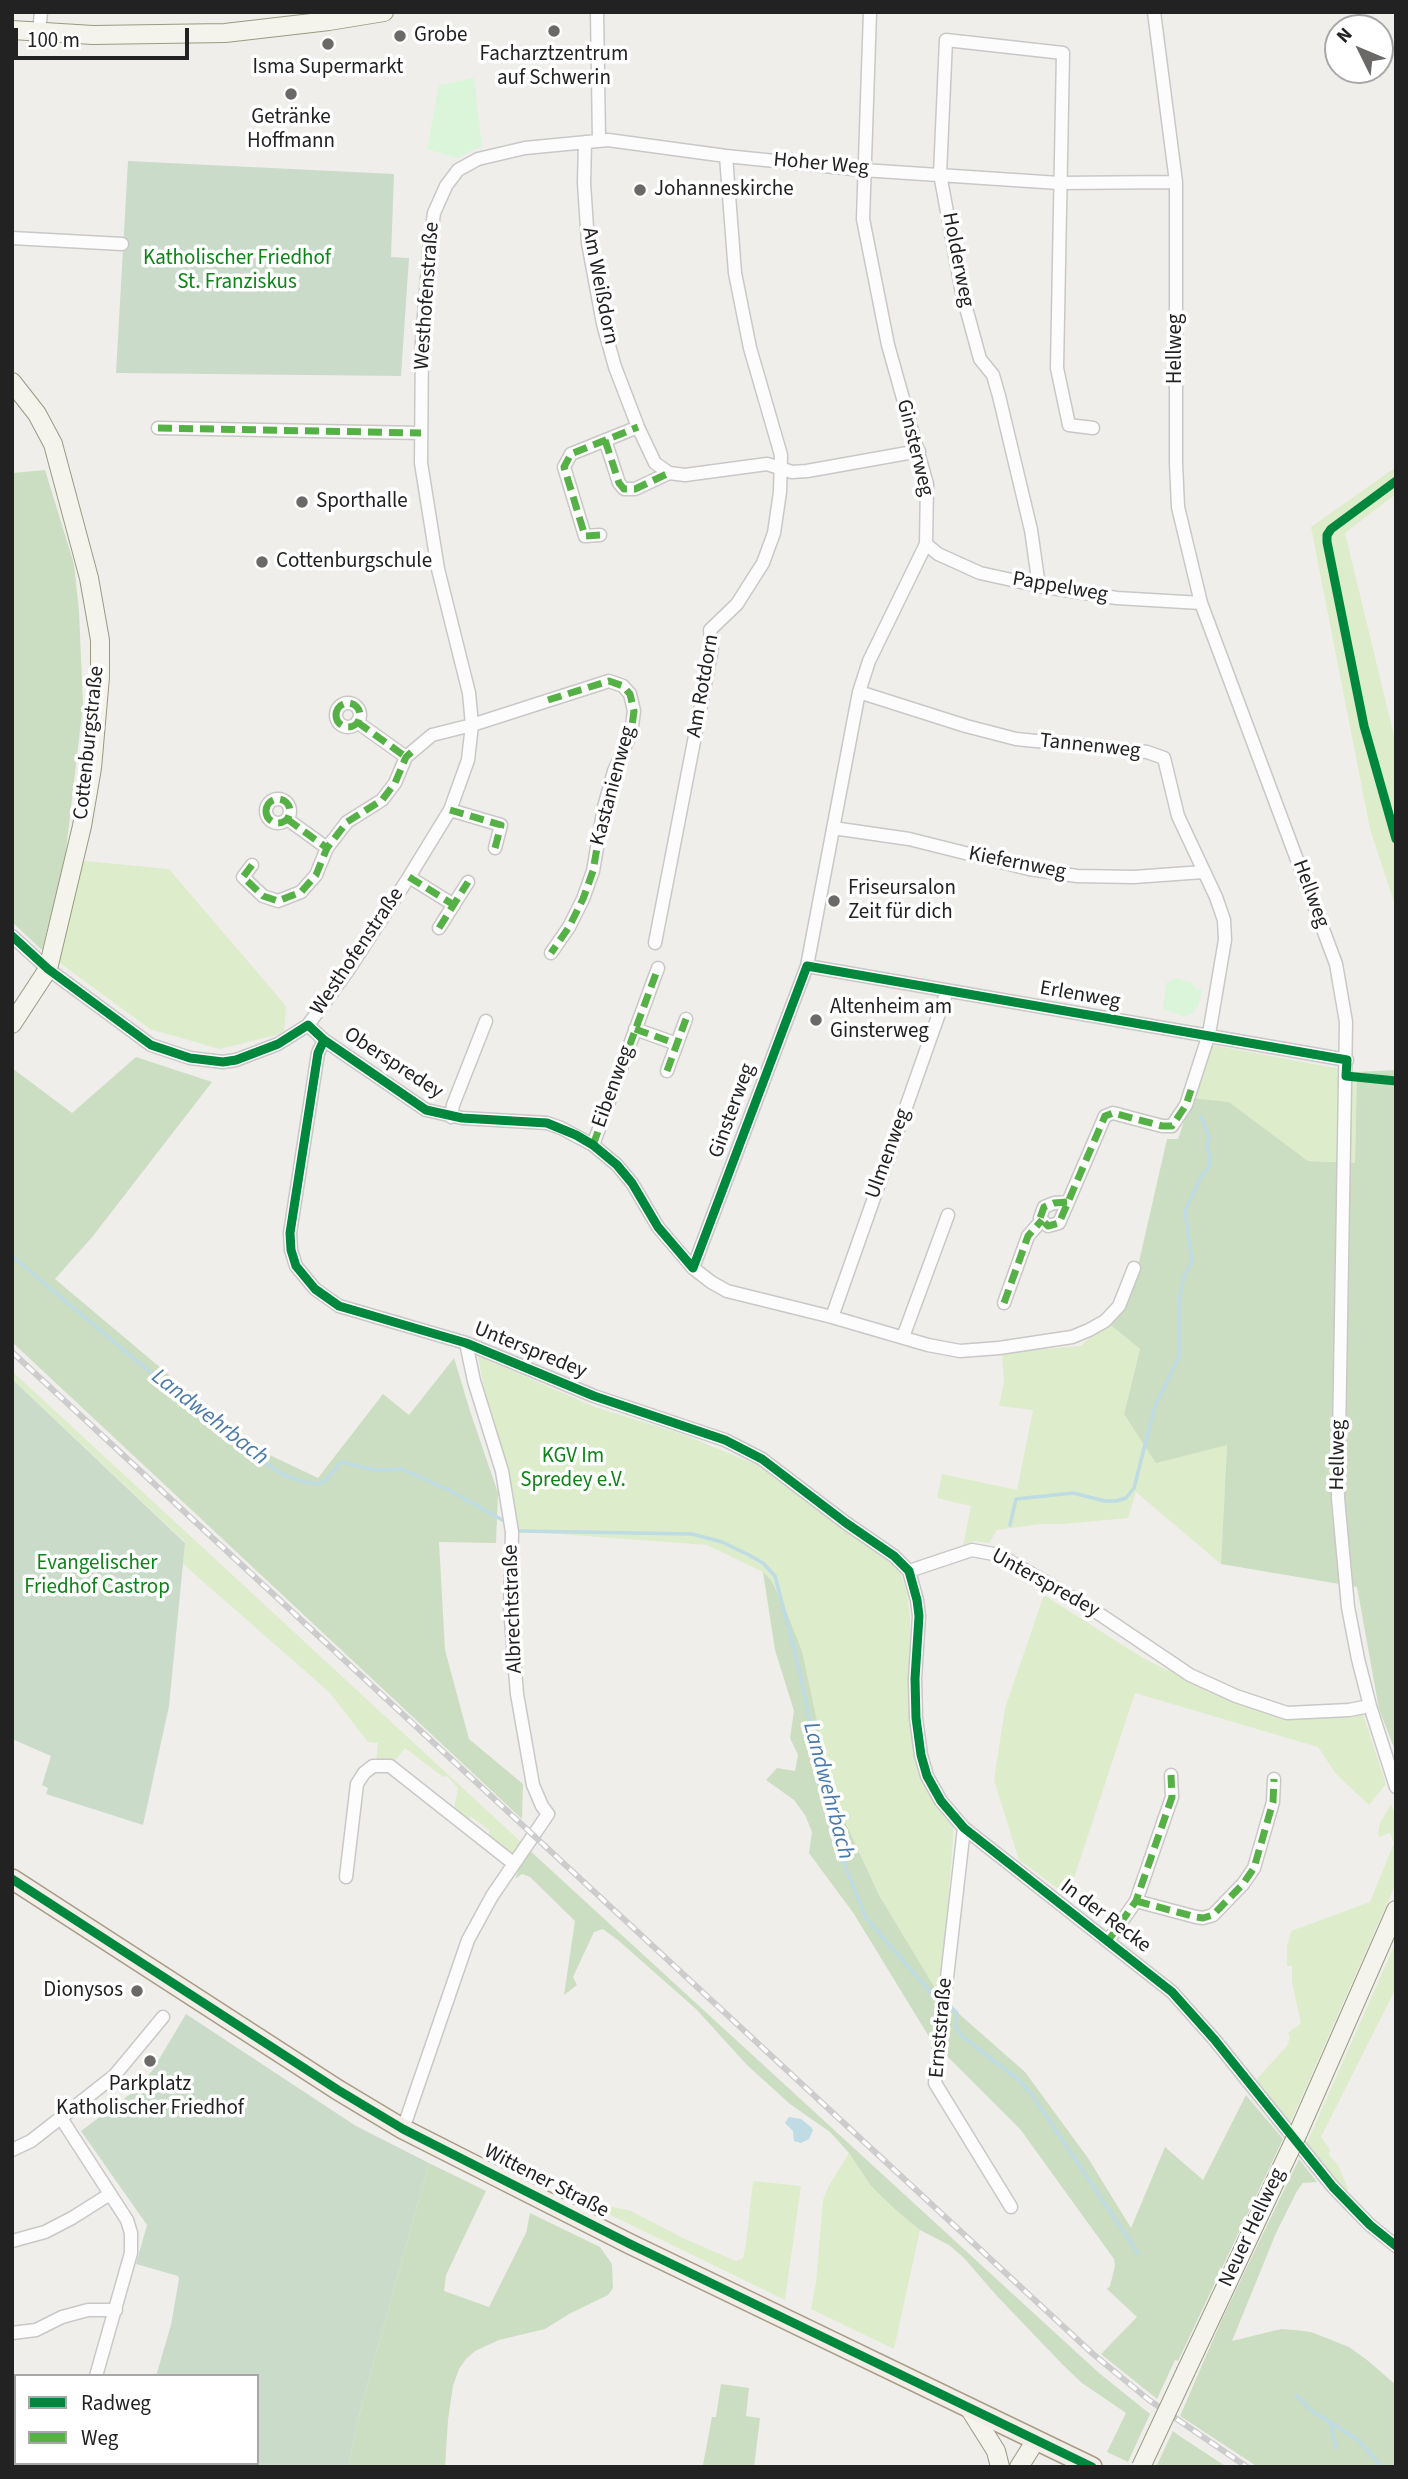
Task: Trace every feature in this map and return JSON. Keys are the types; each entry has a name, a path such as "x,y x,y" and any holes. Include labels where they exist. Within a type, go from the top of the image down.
{"main road":[{"path":"12,30 93,35 225,33 384,12"},
{"name":"Cottenburgstraße","path":"12,382 37,414 52,444 89,578 100,640 100,677 92,768 82,826 48,969 12,1024"},
{"name":"Wittener Straße","path":"12,1880 300,2066 403,2129 619,2239 1092,2467"},
{"name":"Neuer Hellweg","path":"1141,2467 1298,2133 1396,1910"},
{"path":"969,2408 996,2451 1000,2467"},
{"path":"1018,2467 1036,2440"}],"street":[{"path":"39,32 41,12"},
{"path":"597,12 599,141"},
{"name":"Ginsterweg","path":"693,1268 807,966 859,692 869,661 926,544 927,484 895,372 876,293 863,219 870,12"},
{"name":"Hellweg","path":"1154,12 1176,182 1175,463 1178,507 1202,603 1336,964 1346,1022 1338,1498 1348,1607 1370,1706 1396,1787"},
{"name":"Holderweg","path":"1039,586 1031,530 999,396 993,375 981,359 962,293 940,174 946,40 1063,53 1059,183"},
{"name":"Hoher Weg","path":"584,142 608,140 726,156 863,170 1059,183 1176,182"},
{"name":"Am Weißdorn","path":"584,142 588,243 603,324 615,367 638,427 655,463 669,473"},
{"name":"Westhofenstraße","path":"12,936 48,969 151,1045 190,1058 223,1062 236,1060 278,1044 308,1025 349,969 410,877 450,810 468,760 472,724 469,693 432,537 421,463 422,341 429,241 434,213 446,186 458,170 478,159 525,148 584,142"},
{"name":"Am Rotdorn","path":"655,943 712,648 710,630 737,604 763,563 774,533 780,492 781,455 750,348 735,273 726,156"},
{"path":"1059,183 1057,368 1069,425 1093,428"},
{"path":"12,238 122,244"},
{"path":"600,535 585,536 564,467 571,454 638,427"},
{"path":"158,428 421,433"},
{"path":"605,440 619,483 624,489 635,489 669,473 685,475 767,464 792,472 807,471 919,451"},
{"name":"Pappelweg","path":"926,544 938,555 980,573 1039,586 1117,598 1202,603"},
{"name":"Kastanienweg","path":"472,724 609,681 624,686 630,694 634,711 631,733 614,771 604,807 593,871 569,927 551,953"},
{"name":"Tannenweg","path":"859,692 966,726 1016,738 1147,752 1164,758 1178,816 1224,920 1225,940 1209,1034 1186,1105 1172,1126 1162,1126 1113,1113 1105,1116 1059,1223 1048,1226 1042,1220 1028,1236 1004,1303"},
{"path":"357,722 406,757"},
{"path":"252,865 243,877 263,895 278,901 301,892 316,874 327,848 347,822 382,800 395,783 406,757 432,735 472,724"},
{"path":"450,810 501,824 495,848"},
{"path":"287,819 327,848"},
{"name":"Kiefernweg","path":"833,828 909,839 1017,866 1077,876 1134,877 1203,872"},
{"name":"Westhofenstraße","path":"410,877 453,905"},
{"path":"439,928 468,882"},
{"name":"Erlenweg","path":"807,966 1347,1060"},
{"name":"Eibenweg","path":"593,1145 658,968"},
{"name":"Ulmenweg","path":"832,1317 947,991"},
{"path":"667,1071 687,1019"},
{"name":"Oberspredey","path":"451,1117 486,1021"},
{"name":"Oberspredey","path":"308,1025 324,1040 417,1106 451,1117 547,1123 593,1145 617,1165 658,1227 693,1268 727,1290 928,1345 960,1351 1072,1337 1105,1321 1119,1306 1134,1268"},
{"name":"Eibenweg","path":"635,1029 677,1044"},
{"name":"Unterspredey","path":"324,1040 318,1053 290,1233 296,1266 314,1289 339,1306 466,1343 594,1396 713,1434 762,1459 846,1523 877,1542 909,1571 972,1550 992,1552 1095,1611 1190,1675 1236,1696 1287,1713 1324,1712 1370,1706"},
{"path":"903,1337 948,1215"},
{"name":"Albrechtstraße","path":"403,2129 460,1959 478,1920 513,1863 548,1814 542,1807 533,1785 517,1693 510,1608 512,1532 502,1471 474,1381 466,1343"},
{"name":"In der Recke","path":"909,1571 919,1616 915,1700 921,1755 933,1789 964,1828 1156,1977 1195,2015 1333,2187 1370,2225 1396,2246"},
{"path":"346,1877 358,1784 364,1773 373,1766 390,1766 513,1863"},
{"path":"1108,1941 1136,1900 1172,1797 1171,1775"},
{"path":"1136,1900 1196,1917 1213,1915 1243,1884 1254,1868 1273,1801 1274,1779"},
{"name":"Ernststraße","path":"964,1828 935,2083 1012,2207"},
{"path":"12,2150 31,2141 114,2076 163,2017"},
{"path":"61,2118 127,2220 132,2245 97,2374"},
{"path":"12,2241 45,2232 110,2194"},
{"path":"12,2333 36,2330 88,2310 116,2310"}],"green space":[{"path":"474,78 482,146 457,158 427,149 439,85"},
{"name":"Katholischer Friedhof St. Franziskus","path":"128,161 394,174 391,257 409,258 401,376 116,373"},
{"path":"1396,467 1396,494 1345,533 1396,744 1396,908 1370,829 1311,527"},
{"path":"45,470 74,564 83,705 65,859 42,950 12,922 12,473"},
{"path":"65,859 169,869 286,1006 284,1033 220,1049 150,1029 42,950"},
{"path":"1176,978 1193,983 1193,987 1202,990 1198,1006 1193,1013 1185,1017 1163,1009 1166,983"},
{"path":"1212,1045 1357,1072 1355,1163 1308,1161 1229,1102 1192,1098"},
{"path":"136,1057 212,1082 93,1236 55,1279 257,1449 318,1478 383,1394 409,1415 454,1358 498,1493 496,1543 439,1542 445,1650 469,1739 523,1784 522,1819 12,1342 12,1068 72,1113"},
{"path":"1396,1070 1396,1753 1379,1709 1357,1587 1221,1564 1227,1445 1156,1463 1124,1414 1140,1349 1107,1322 1138,1266 1167,1139 1178,1139 1192,1098 1229,1102 1308,1161 1355,1163 1357,1072"},
{"path":"1107,1322 1140,1349 1124,1414 1227,1444 1221,1564 1136,1492 1128,1518 997,1530 989,1543 974,1541 963,1546 971,1506 937,1498 942,1474 1017,1490 1033,1410 999,1406 1004,1383 1002,1352 1081,1346"},
{"name":"KGV Im Spredey e.V.","path":"478,1356 595,1407 682,1434 757,1465 899,1569 907,1593 910,1617 910,1725 915,1754 954,1825 941,1998 879,1895 827,1783 802,1651 771,1580 763,1572 707,1545 518,1531"},
{"path":"12,1371 521,1842 513,1853 508,1855 490,1840 489,1830 470,1816 469,1822 454,1809 458,1788 447,1776 443,1777 405,1748 393,1763 376,1762 378,1743 368,1742 329,1692 183,1564 185,1542 12,1379"},
{"name":"Evangelischer Friedhof Castrop","path":"12,1379 185,1543 169,1706 143,1825 46,1794 48,1788 42,1785 51,1756 12,1739"},
{"path":"763,1572 771,1580 785,1608 802,1651 827,1783 879,1895 941,1998 1025,2072 1088,2158 1131,2228 1165,2147 1203,2180 1246,2095 1283,2139 1178,2361 1175,2360 1157,2399 1101,2354 1137,2317 1107,2289 1115,2266 1114,2259 1020,2129 931,2040 854,1914 809,1853 812,1832 805,1815 794,1800 766,1780 777,1768 795,1771 798,1755 790,1738 794,1711 775,1650"},
{"path":"1044,1595 1143,1658 1202,1687 1293,1718 1363,1714 1386,1784 1369,1805 1336,1774 1318,1747 1135,1693 1068,1896 1019,1860 994,1780 1005,1708"},
{"path":"1391,1804 1396,1816 1396,1883 1289,2126 1254,2082 1287,2046 1290,2037 1288,2033 1301,2023 1292,1983 1292,1966 1287,1966 1287,1947 1291,1931 1370,1902 1394,1843 1390,1833 1379,1837 1378,1833 1380,1823"},
{"path":"527,1848 1099,2373 1150,2414 1128,2462 1107,2452 1126,2413 1082,2383 1063,2365 964,2258 949,2245 920,2230 896,2210 871,2186 849,2153 830,2132 790,2104 747,2065 696,2009 619,1941 603,1929 594,1932 573,1977 577,1985 564,1995 575,1921 530,1877 522,1874 515,1879"},
{"path":"1396,1942 1396,1988 1321,2137 1330,2149 1329,2155 1338,2165 1348,2189 1345,2192 1306,2145"},
{"path":"186,2014 356,2126 429,2163 361,2407 348,2467 126,2467 259,2465 259,2374 157,2374 171,2325 179,2279 178,2276 136,2264 147,2225 81,2131 133,2092 152,2071"},
{"path":"849,2153 871,2186 920,2230 894,2349 811,2309 823,2200"},
{"path":"1299,2159 1317,2182 1303,2183 1297,2191 1276,2233 1232,2341 1281,2329 1311,2332 1349,2347 1367,2360 1396,2385 1396,2467 1258,2467 1180,2416 1222,2319"},
{"path":"429,2163 486,2191 446,2275 444,2291 489,2307 526,2233 530,2213 600,2247 612,2264 613,2288 608,2295 545,2329 499,2340 475,2351 466,2359 453,2386 445,2467 348,2467 361,2407"},
{"path":"753,2181 801,2186 785,2300 594,2207 595,2203 631,2211 736,2261 743,2258"},
{"path":"721,2384 749,2388 746,2416 760,2418 754,2467 703,2465 712,2417 716,2417"},
{"path":"1173,2431 1181,2437 1227,2467 1156,2467"}],"water":[{"path":"789,2117 801,2119 811,2127 813,2130 809,2139 801,2143 794,2141 793,2131 785,2123"}],"waterway":[{"path":"1010,1525 1016,1499 1073,1493 1116,1501 1126,1498 1134,1488 1155,1406 1179,1357 1179,1300 1184,1277 1192,1262 1185,1211 1201,1177 1209,1167 1210,1159 1207,1145 1209,1137 1201,1117"},
{"name":"Landwehrbach","path":"12,1256 227,1437 282,1474 318,1484 325,1481 341,1462 375,1470 402,1469 451,1491 506,1522"},
{"name":"Landwehrbach","path":"520,1531 692,1534 722,1542 749,1555 763,1563 775,1576 798,1664 837,1846 866,1918 933,1995 941,2000"},
{"name":"Landwehrbach","path":"948,2004 957,2013 956,2027 963,2037 1019,2080 1032,2095 1138,2253"},
{"name":"Landwehrbach","path":"1296,2395 1311,2410 1358,2440 1382,2467"},
{"path":"1330,2422 1336,2448"}],"railway":[{"path":"12,1352 1093,2354 1149,2400 1247,2467"}],"marked path":[{"path":"600,535 585,536 564,467 571,454 638,427"},
{"path":"158,428 421,433"},
{"path":"605,440 619,483 624,489 635,489 669,473"},
{"path":"548,700 609,681 623,686 630,694 634,711 631,733 614,771 604,807 593,871 569,927 551,953"},
{"path":"348,703 356,707 360,715 356,723 348,727 340,723 336,715 340,707 348,703"},
{"path":"357,722 406,757"},
{"path":"252,865 243,877 263,896 278,901 301,892 316,875 327,848 347,822 382,800 395,783 406,757 415,749"},
{"path":"278,799 286,803 290,811 286,819 278,823 270,819 266,811 270,803 278,799"},
{"path":"450,810 501,825 495,848"},
{"path":"287,819 327,848"},
{"path":"409,877 454,905"},
{"path":"439,928 468,882"},
{"path":"593,1145 658,968"},
{"path":"667,1071 686,1019"},
{"path":"635,1029 677,1044"},
{"path":"1067,1202 1044,1207 1040,1218 1048,1226 1059,1223 1105,1116 1113,1113 1162,1126 1172,1126 1186,1105 1191,1090"},
{"path":"1004,1303 1028,1236 1042,1220"},
{"path":"1108,1941 1136,1901 1172,1797 1171,1775"},
{"path":"1136,1901 1196,1917 1213,1915 1243,1884 1254,1868 1273,1802 1274,1779"}],"cycle path":[{"path":"1396,481 1331,529 1327,535 1364,726 1396,839"},
{"path":"12,936 48,969 151,1045 190,1058 223,1062 236,1060 278,1044 308,1025 324,1040 426,1110 462,1118 547,1123 576,1135 617,1165 632,1183 658,1227 693,1268 807,966 1347,1060 1346,1076 1396,1081"},
{"path":"324,1040 318,1053 290,1233 296,1266 315,1289 339,1306 466,1343 594,1396 725,1440 762,1459 894,1556 909,1571 917,1600 919,1616 915,1679 916,1718 927,1776 941,1801 964,1828 1172,1992 1214,2039 1333,2187 1370,2225 1396,2246"},
{"path":"12,1879 338,2090 403,2129 630,2244 1092,2467"}],"place":[{"name":"Facharztzentrum auf Schwerin","path":"554,31"},
{"name":"Grobe","path":"400,36"},
{"name":"Isma Supermarkt","path":"328,44"},
{"name":"Getränke Hoffmann","path":"291,94"},
{"name":"Johanneskirche","path":"640,190"},
{"name":"Sporthalle","path":"302,502"},
{"name":"Cottenburgschule","path":"262,562"},
{"name":"Friseursalon Zeit für dich","path":"834,901"},
{"name":"Altenheim am Ginsterweg","path":"816,1020"},
{"name":"Dionysos","path":"137,1991"},
{"name":"Parkplatz Katholischer Friedhof","path":"150,2061"}]}
